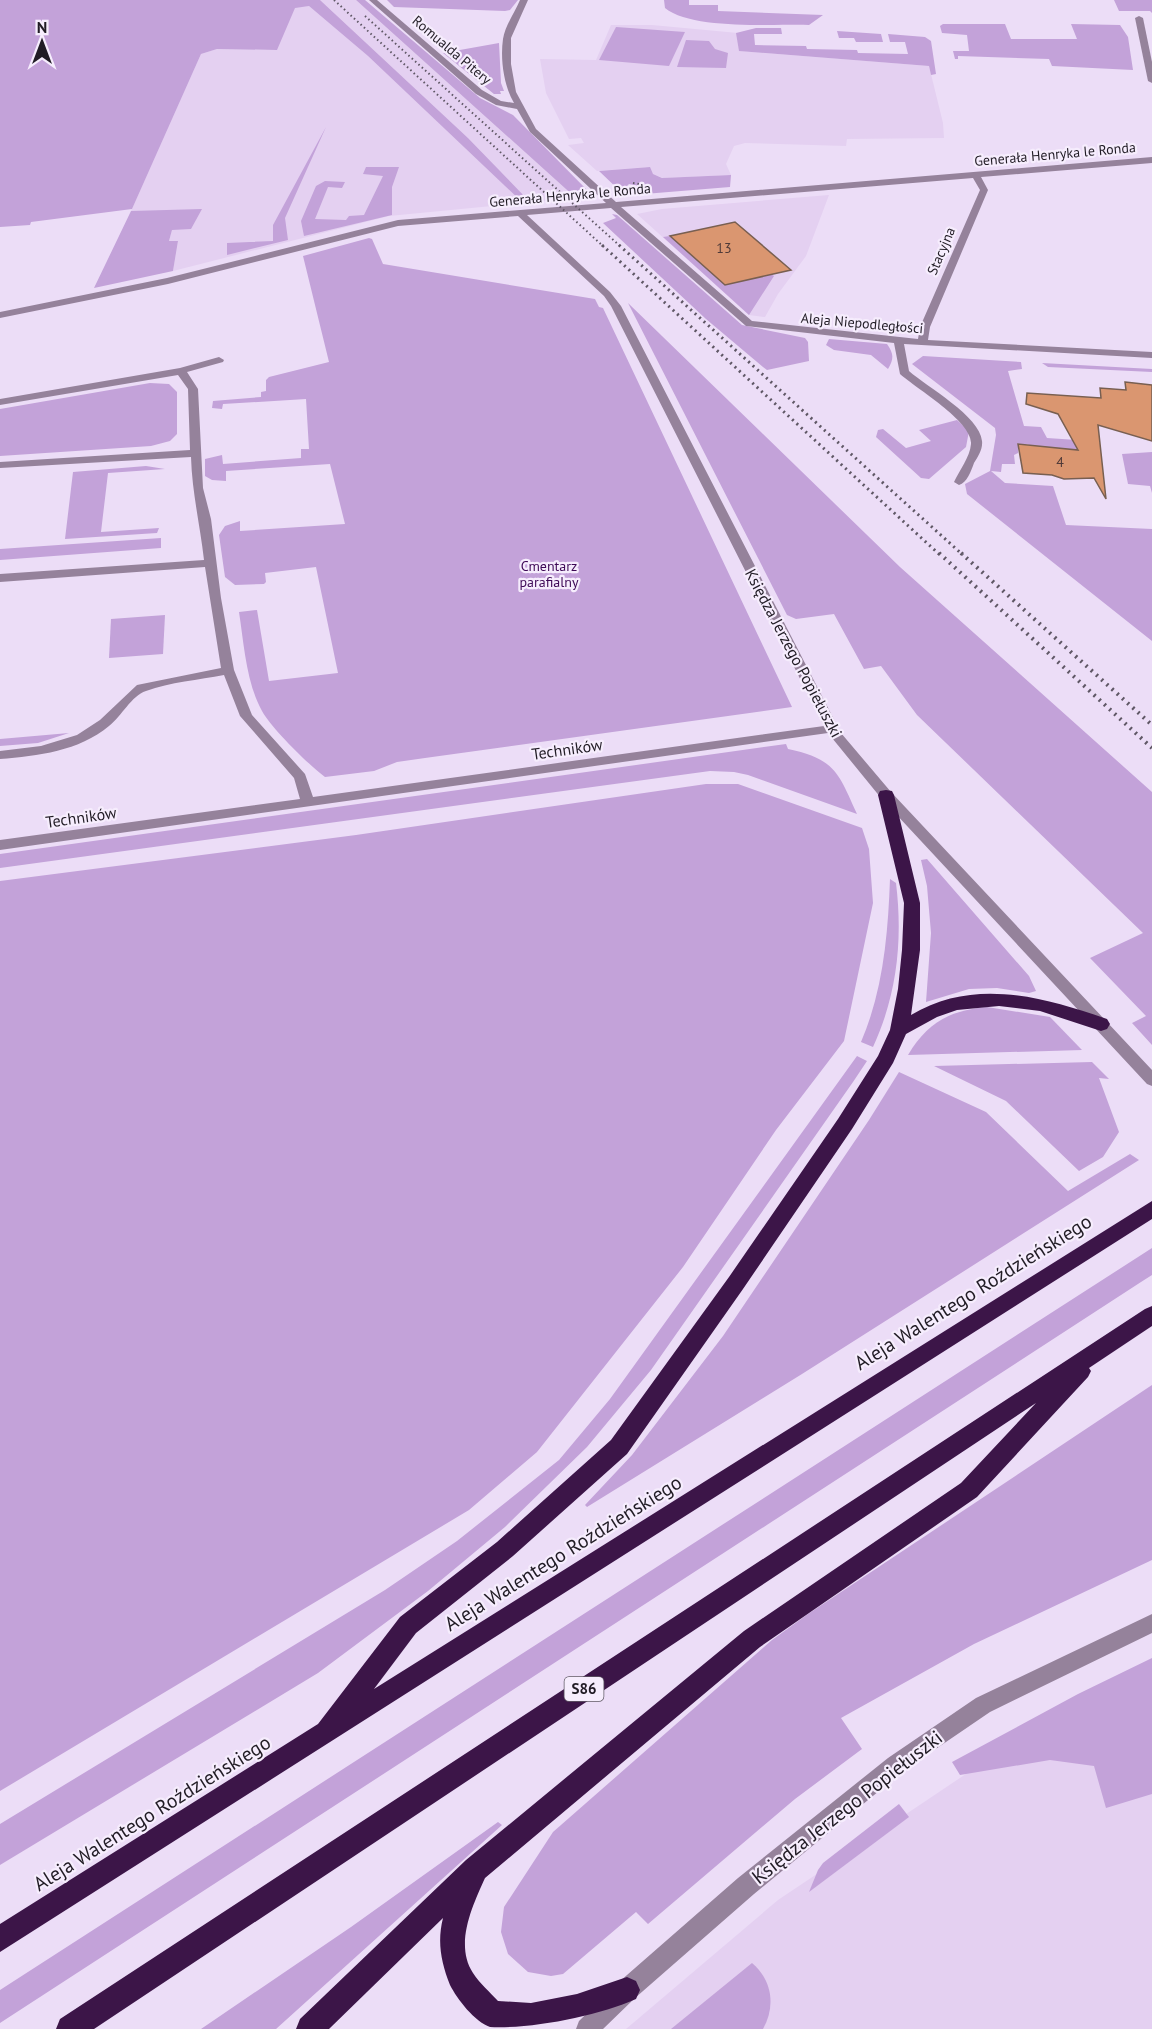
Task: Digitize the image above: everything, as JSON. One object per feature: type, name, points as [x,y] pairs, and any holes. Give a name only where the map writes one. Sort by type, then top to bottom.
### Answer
[{"type":"highway","points":[[322,1737],[408,1625],[505,1550],[619,1447],[736,1283],[845,1124],[886,1058],[899,1030],[911,950],[912,903],[886,795]]},
{"type":"highway","points":[[899,1030],[935,1011],[972,999],[1014,1000],[1052,1006],[1101,1024]]},
{"type":"highway","name":"Aleja Walentego Roździeńskiego","points":[[0,1939],[1152,1209]]},
{"type":"highway","name":"S86","points":[[70,2029],[1152,1315]]},
{"type":"highway","points":[[310,2029],[476,1869],[752,1639],[969,1490],[1100,1350]]},
{"type":"highway","points":[[476,1869],[455,1915],[452,1947],[461,1978],[492,2014],[531,2017],[577,2008],[627,1990]]},
{"type":"street","name":"Romualda Pitery","points":[[373,0],[479,92],[499,103],[520,107]]},
{"type":"street","name":"Aleja Niepodległości","points":[[524,0],[507,38],[509,80],[533,130],[551,149],[749,324],[922,343],[1152,356]]},
{"type":"street","points":[[1139,18],[1152,81]]},
{"type":"street","name":"Generała Henryka le Ronda","points":[[0,315],[168,281],[374,228],[411,222],[1152,160]]},
{"type":"street","name":"Stacyjna","points":[[922,343],[925,327],[984,190],[975,174]]},
{"type":"street","name":"Księdza Jerzego Popiełuszki","points":[[520,213],[607,294],[616,306],[831,729],[886,795],[1152,1080]]},
{"type":"street","points":[[899,341],[904,372],[963,420],[976,435],[977,445],[959,482]]},
{"type":"street","points":[[0,402],[181,370],[219,360]]},
{"type":"street","points":[[181,370],[194,389],[197,488],[205,519],[228,670],[246,716],[300,777],[308,802]]},
{"type":"street","points":[[0,465],[196,453]]},
{"type":"street","points":[[0,578],[210,563]]},
{"type":"street","points":[[0,755],[52,748],[74,741],[105,723],[130,695],[141,688],[228,670]]},
{"type":"street","name":"Techników","points":[[0,845],[831,729]]},
{"type":"street","name":"Księdza Jerzego Popiełuszki","points":[[627,1990],[746,1886],[895,1765],[983,1705],[1152,1623]]},
{"type":"street","points":[[587,2029],[627,1990]]},
{"type":"shaded area","points":[[320,0],[356,0],[577,199],[530,202],[468,138]]},
{"type":"shaded area","points":[[309,6],[368,56],[523,203],[389,216],[173,271],[178,242],[169,241],[172,230],[131,211],[201,54],[217,49],[276,50],[295,7]]},
{"type":"shaded area","points":[[611,25],[652,25],[738,33],[740,51],[929,66],[943,123],[944,138],[847,139],[846,146],[745,143],[734,146],[726,164],[731,175],[663,178],[653,174],[649,167],[597,171],[568,145],[584,143],[581,138],[569,139],[546,93],[540,59],[596,60]]},
{"type":"shaded area","points":[[829,195],[806,256],[778,294],[765,317],[749,315],[637,214],[662,209]]},
{"type":"shaded area","points":[[1152,1698],[1152,2029],[626,2029],[778,1900],[1030,1731]]},
{"type":"green space","points":[[0,0],[320,0],[468,138],[530,202],[523,203],[368,56],[309,6],[295,8],[277,50],[217,49],[201,54],[132,209],[31,222],[30,225],[0,227]]},
{"type":"green space","points":[[356,0],[365,0],[480,98],[513,115],[589,194],[577,199]]},
{"type":"green space","points":[[387,0],[518,0],[510,10],[505,11],[394,7]]},
{"type":"green space","points":[[664,0],[689,0],[689,5],[718,5],[718,11],[823,15],[809,25],[713,23],[677,15],[665,8]]},
{"type":"green space","points":[[1114,0],[1152,0],[1152,13],[1150,11],[1119,11]]},
{"type":"green space","points":[[943,24],[1005,24],[1011,39],[1077,39],[1071,24],[1120,25],[1128,37],[1133,70],[1052,66],[1049,59],[958,56],[958,59],[955,59],[953,51],[969,51],[967,35],[942,33],[940,26]]},
{"type":"green space","points":[[616,27],[685,32],[669,66],[599,60]]},
{"type":"green space","points":[[756,28],[781,28],[782,34],[754,34],[755,45],[806,46],[807,49],[857,50],[858,53],[908,54],[905,42],[890,42],[888,34],[925,37],[931,41],[936,74],[931,75],[929,66],[739,51],[736,33]]},
{"type":"green space","points":[[837,31],[881,34],[883,42],[856,42],[854,38],[839,38]]},
{"type":"green space","points":[[686,40],[709,41],[715,49],[728,53],[726,68],[677,67]]},
{"type":"green space","points":[[499,43],[501,83],[504,91],[500,91],[501,94],[494,94],[443,53]]},
{"type":"green space","points":[[326,127],[285,218],[288,240],[227,255],[227,243],[273,241],[273,225]]},
{"type":"green space","points":[[366,167],[399,167],[392,187],[392,215],[304,236],[301,221],[316,186],[325,181],[345,182],[342,188],[328,187],[315,219],[346,220],[349,216],[364,215],[383,176],[363,174]]},
{"type":"green space","points":[[650,167],[653,174],[662,178],[731,175],[730,187],[632,195],[640,186],[629,184],[621,192],[599,171]]},
{"type":"green space","points":[[202,209],[191,229],[172,230],[169,241],[178,241],[173,271],[94,288],[131,211]]},
{"type":"green space","points":[[612,214],[617,215],[742,325],[805,338],[808,342],[809,361],[767,370],[706,319],[603,223],[616,218]]},
{"type":"green space","points":[[670,236],[725,285],[771,274],[774,276],[749,315],[663,237]]},
{"type":"green space","name":"Cmentarz parafialny","points":[[372,239],[383,264],[595,299],[599,307],[603,308],[792,707],[397,762],[374,771],[325,777],[282,736],[262,711],[252,688],[239,612],[257,610],[269,681],[338,673],[316,567],[265,573],[266,582],[264,584],[235,585],[225,577],[219,535],[225,526],[240,521],[240,531],[345,524],[330,464],[226,471],[226,481],[212,480],[205,476],[205,459],[222,455],[223,464],[301,458],[301,449],[309,449],[306,399],[223,404],[222,409],[212,408],[213,401],[261,397],[261,392],[266,391],[266,380],[269,377],[329,362],[303,256]]},
{"type":"green space","points":[[628,303],[900,567],[1152,792],[1152,1045],[1132,1023],[1146,1016],[1090,958],[1143,933],[917,715],[881,666],[864,669],[834,614],[796,619],[787,615]]},
{"type":"green space","points":[[829,339],[887,344],[892,354],[888,369],[871,355],[834,350],[826,345]]},
{"type":"green space","points":[[923,356],[1021,362],[1022,369],[1008,371],[1024,426],[1041,427],[1047,438],[1077,440],[1079,450],[1043,448],[1025,444],[1018,446],[1018,453],[1014,455],[1015,464],[1002,464],[1001,472],[991,471],[1005,483],[1053,486],[1066,525],[1152,529],[1152,641],[967,494],[965,484],[990,471],[996,435],[995,428],[912,364]]},
{"type":"green space","points":[[1042,363],[1152,369],[1152,372],[1048,367]]},
{"type":"green space","points":[[150,383],[169,384],[177,392],[177,434],[170,441],[151,446],[0,456],[0,409]]},
{"type":"green space","points":[[957,420],[969,431],[966,447],[929,479],[921,478],[876,437],[878,430],[883,429],[906,448],[931,441],[919,430]]},
{"type":"green space","points":[[1152,452],[1152,493],[1150,486],[1128,484],[1122,454]]},
{"type":"green space","points":[[146,466],[165,469],[108,473],[101,532],[159,528],[157,533],[65,539],[73,472]]},
{"type":"green space","points":[[161,538],[161,548],[0,560],[0,549]]},
{"type":"green space","points":[[165,615],[163,654],[109,658],[111,619]]},
{"type":"green space","points":[[69,733],[38,743],[0,746],[0,739]]},
{"type":"green space","points":[[786,744],[788,749],[816,757],[833,770],[845,788],[857,814],[748,775],[710,771],[0,868],[0,854]]},
{"type":"green space","points":[[706,784],[738,784],[862,828],[869,849],[873,903],[844,1041],[776,1130],[683,1267],[537,1452],[469,1510],[0,1791],[0,881],[356,835]]},
{"type":"green space","points":[[927,859],[1029,976],[1036,991],[1029,993],[997,988],[969,989],[926,1002],[931,933],[927,886],[921,860]]},
{"type":"green space","points":[[890,879],[896,883],[898,904],[896,967],[888,1007],[873,1047],[861,1042],[875,1003],[883,962]]},
{"type":"green space","points":[[987,1007],[1050,1017],[1082,1050],[908,1055],[923,1034],[941,1020],[962,1011]]},
{"type":"green space","points":[[857,1056],[867,1061],[651,1370],[587,1447],[505,1527],[428,1591],[318,1673],[0,1865],[0,1824],[385,1590],[457,1541],[559,1460],[610,1399]]},
{"type":"green space","points":[[1092,1062],[1109,1079],[1099,1078],[1119,1132],[1103,1157],[1079,1171],[1006,1101],[934,1066]]},
{"type":"green space","points":[[899,1072],[986,1112],[1068,1191],[1130,1154],[1139,1160],[802,1374],[587,1507],[585,1505],[632,1455],[723,1336]]},
{"type":"green space","points":[[1152,1248],[1152,1275],[0,2023],[0,1990]]},
{"type":"green space","points":[[1152,1385],[1152,1560],[974,1644],[841,1718],[862,1749],[795,1799],[648,1924],[636,1912],[563,1974],[551,1976],[528,1972],[508,1954],[501,1932],[504,1907],[553,1832],[772,1640]]},
{"type":"green space","points":[[1152,1658],[1152,1794],[1106,1808],[1094,1766],[1050,1760],[960,1775],[952,1762],[1078,1694]]},
{"type":"green space","points":[[899,1804],[909,1817],[809,1892],[823,1863]]},
{"type":"green space","points":[[498,1822],[502,1825],[276,2029],[201,2029],[351,1927]]},
{"type":"green space","points":[[752,1963],[764,1977],[770,1994],[770,2011],[763,2029],[671,2029]]},
{"type":"building","points":[[735,222],[791,270],[725,285],[670,236]]},
{"type":"building","points":[[1125,382],[1152,385],[1152,441],[1098,425],[1106,499],[1094,478],[1064,479],[1052,475],[1023,473],[1018,444],[1078,450],[1058,414],[1026,404],[1027,393],[1101,398],[1100,388],[1126,390]]},
{"type":"railway","points":[[334,0],[604,247]]},
{"type":"railway","points":[[365,16],[621,247]]},
{"type":"railway","points":[[633,183],[639,184]]},
{"type":"railway","points":[[602,245],[940,555]]},
{"type":"railway","points":[[619,245],[963,555]]},
{"type":"railway","points":[[939,553],[1152,748]]},
{"type":"railway","points":[[961,553],[1152,725]]}]
